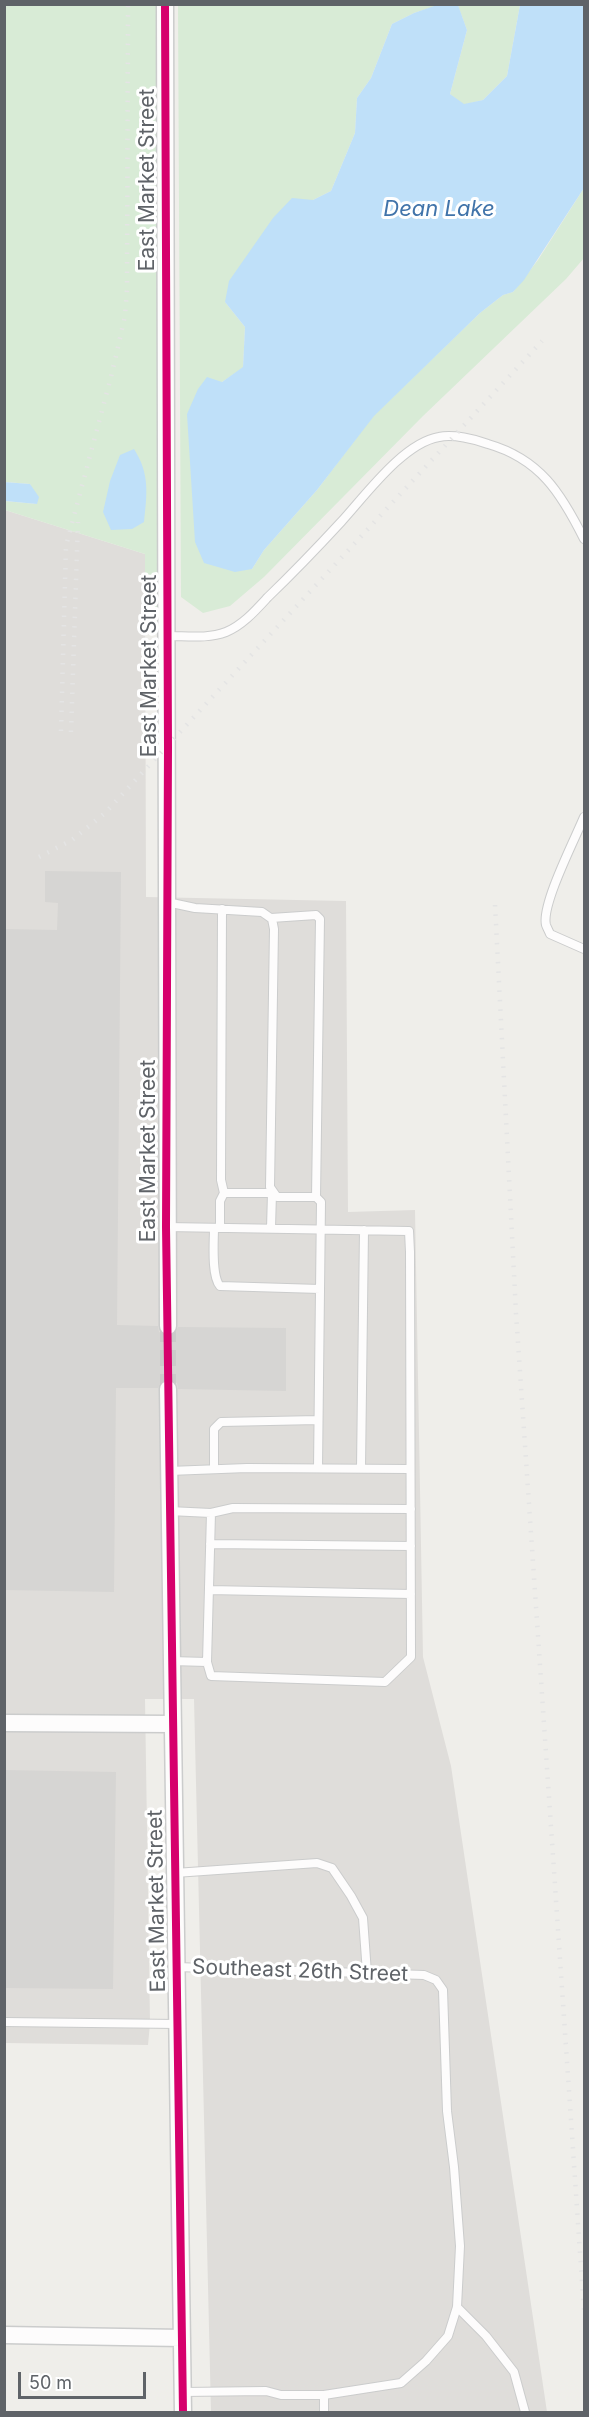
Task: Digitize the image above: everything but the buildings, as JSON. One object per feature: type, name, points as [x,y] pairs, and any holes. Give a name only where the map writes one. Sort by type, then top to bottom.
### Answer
[{"type":"street","name":"East Market Street","points":[[165,4],[168,1326]]},
{"type":"street","name":"East Market Street","points":[[168,1389],[183,2412]]},
{"type":"street","points":[[4,1723],[172,1724]]},
{"type":"street","points":[[4,2335],[182,2338]]},
{"type":"lane","points":[[168,636],[209,636],[227,632],[243,622],[291,576],[400,458],[423,442],[440,436],[477,440],[506,449],[528,461],[551,483],[569,508],[585,539]]},
{"type":"lane","points":[[585,818],[550,897],[546,913],[546,925],[550,934],[585,950]]},
{"type":"lane","points":[[167,902],[195,908],[262,912],[271,918],[316,915],[320,919],[316,1197],[321,1202],[318,1468]]},
{"type":"lane","points":[[222,909],[221,1180],[224,1193]]},
{"type":"lane","points":[[271,918],[274,929],[269,1097],[271,1228]]},
{"type":"lane","points":[[224,1193],[272,1193],[283,1198],[316,1197]]},
{"type":"lane","points":[[224,1193],[220,1198],[217,1228],[214,1270],[216,1282],[220,1286],[320,1289]]},
{"type":"lane","points":[[166,1227],[409,1231],[411,1657],[385,1682],[211,1676],[207,1662],[211,1513]]},
{"type":"lane","points":[[361,1468],[364,1230]]},
{"type":"lane","points":[[214,1468],[214,1429],[221,1422],[318,1420]]},
{"type":"lane","points":[[169,1471],[214,1468],[410,1469]]},
{"type":"lane","points":[[169,1512],[211,1513],[233,1508],[411,1509]]},
{"type":"lane","points":[[210,1545],[411,1546]]},
{"type":"lane","points":[[209,1590],[411,1594]]},
{"type":"lane","points":[[171,1661],[207,1662]]},
{"type":"lane","points":[[175,1873],[317,1863],[332,1868],[363,1918],[367,1973]]},
{"type":"lane","name":"Southeast 26th Street","points":[[176,1967],[424,1975],[435,1980],[442,1990],[447,2110],[460,2246],[457,2307]]},
{"type":"lane","points":[[4,2022],[178,2024]]},
{"type":"lane","points":[[183,2392],[266,2391],[281,2395],[324,2395],[400,2383],[426,2361],[448,2336],[457,2307],[486,2336],[514,2372],[525,2412]]},
{"type":"lane","points":[[324,2395],[324,2412]]},
{"type":"shaded area","points":[[5,510],[145,554],[146,897],[346,901],[348,1212],[415,1210],[423,1657],[451,1766],[547,2412],[211,2412],[194,1699],[145,1699],[150,2023],[148,2045],[5,2043]]},
{"type":"green space","points":[[5,5],[156,5],[160,305],[159,624],[145,627],[145,554],[5,510],[4,501],[37,504],[30,484],[5,482]]},
{"type":"green space","points":[[178,5],[440,5],[414,13],[392,24],[371,78],[357,98],[355,133],[331,191],[313,200],[225,302],[245,327],[243,368],[222,382],[252,569],[264,550],[317,490],[373,416],[480,313],[503,295],[513,292],[538,260],[584,188],[584,258],[566,279],[423,416],[264,577],[230,606],[203,613],[181,597]]},
{"type":"green space","points":[[454,5],[520,5],[507,76],[483,100],[463,105],[450,94],[467,30],[458,6]]},
{"type":"water","name":"Dean Lake","points":[[440,4],[458,5],[467,30],[450,94],[464,104],[483,100],[507,76],[520,5],[584,5],[584,188],[524,280],[513,292],[503,295],[480,313],[374,416],[317,490],[264,550],[252,569],[235,572],[204,563],[195,542],[187,414],[198,389],[207,377],[222,382],[243,367],[245,327],[225,302],[229,281],[273,218],[292,198],[313,200],[331,191],[355,133],[357,98],[371,78],[392,24]]},
{"type":"water","points":[[134,449],[145,476],[144,522],[132,529],[111,530],[103,512],[110,481],[120,455]]},
{"type":"water","points":[[4,482],[30,484],[39,497],[37,504],[5,501]]},
{"type":"tunnel","points":[[168,1326],[168,1389]]},
{"type":"railway","points":[[61,731],[66,546],[125,316],[128,4]]},
{"type":"railway","points":[[39,857],[72,840],[105,813],[542,341]]},
{"type":"railway","points":[[71,732],[78,522]]},
{"type":"railway","points":[[495,905],[516,1313],[584,2311]]},
{"type":"cycle path","points":[[165,4],[168,747],[166,1227],[183,2412]]}]
